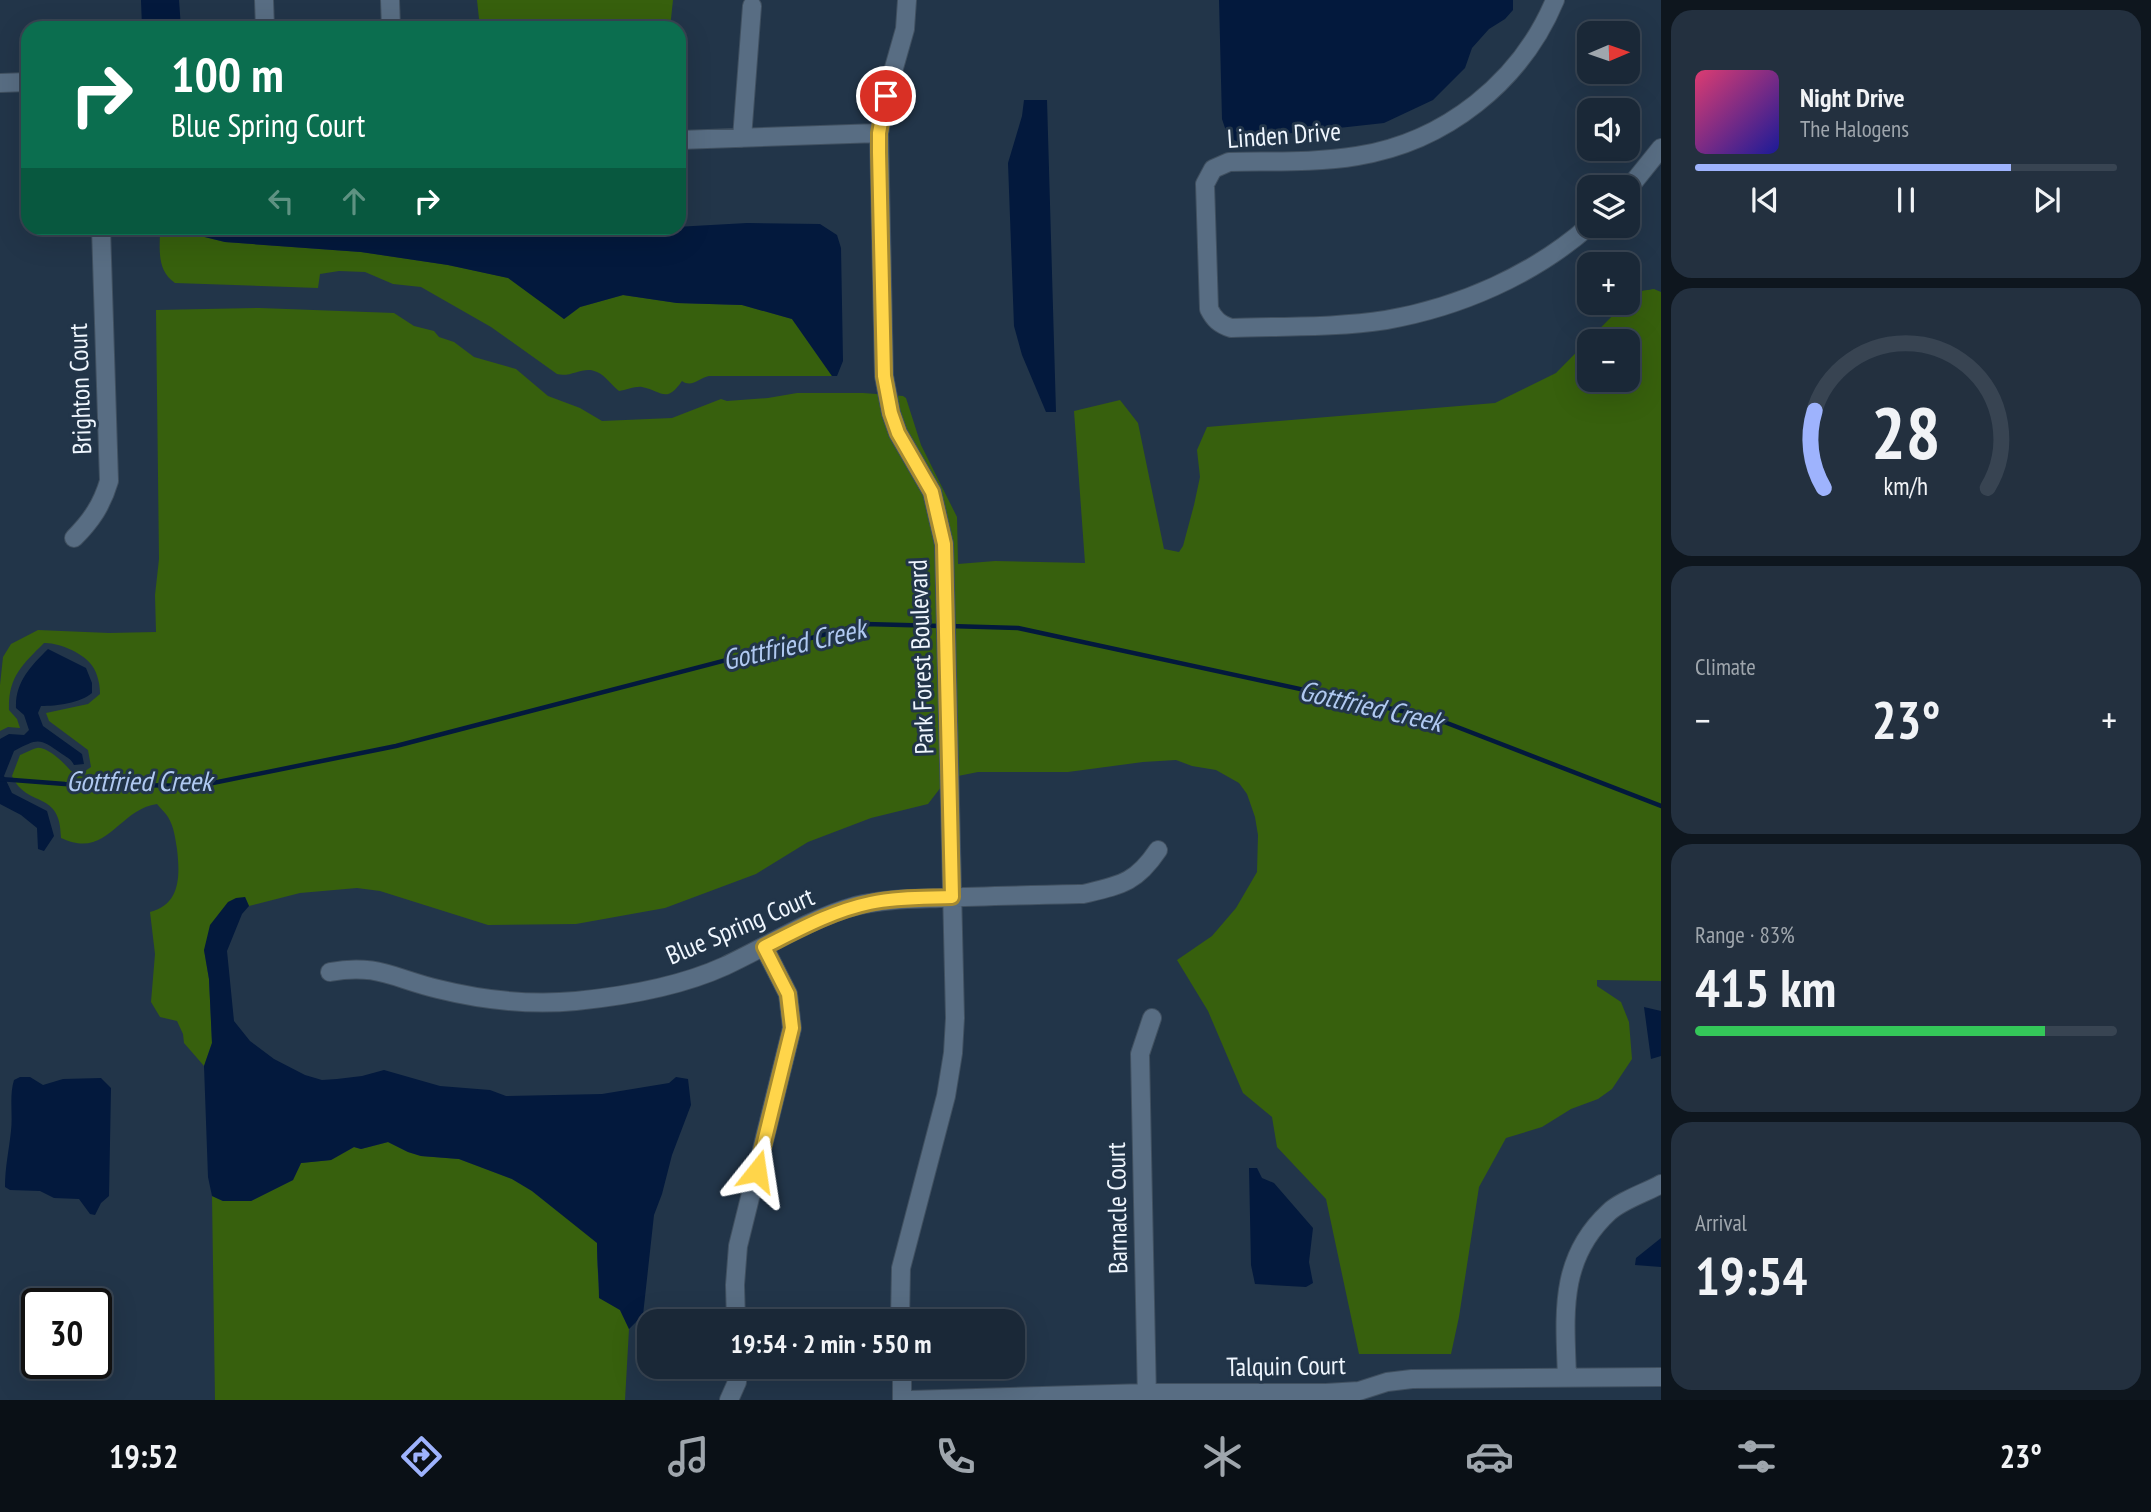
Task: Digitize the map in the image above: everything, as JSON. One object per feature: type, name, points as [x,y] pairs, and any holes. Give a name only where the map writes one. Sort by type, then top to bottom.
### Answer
[{"type":"street","points":[[264,0],[265,21]]},
{"type":"street","points":[[390,0],[391,21]]},
{"type":"street","name":"Park Forest Boulevard","points":[[900,1309],[901,1268],[946,1096],[955,1018],[944,544],[932,492],[898,433],[886,392],[879,133],[886,96],[905,29],[907,0]]},
{"type":"street","name":"Linden Drive","points":[[1555,0],[1534,42],[1493,90],[1470,109],[1428,134],[1403,145],[1355,157],[1228,162],[1213,169],[1205,184],[1209,309],[1213,318],[1231,328],[1345,324],[1413,314],[1468,298],[1511,279],[1577,235]]},
{"type":"street","points":[[742,138],[752,6]]},
{"type":"street","points":[[0,83],[21,82]]},
{"type":"street","points":[[686,140],[879,133]]},
{"type":"street","points":[[1639,175],[1661,148]]},
{"type":"street","name":"Brighton Court","points":[[74,538],[100,507],[109,481],[102,235]]},
{"type":"street","name":"Blue Spring Court","points":[[330,972],[371,969],[437,989],[520,1001],[572,1001],[621,996],[670,985],[722,967],[821,918],[854,907],[891,900],[1083,894],[1112,887],[1137,876],[1146,868],[1158,849]]},
{"type":"street","points":[[736,1309],[738,1247],[792,1028],[788,994],[764,947]]},
{"type":"street","name":"Barnacle Court","points":[[1147,1396],[1140,1054],[1152,1018]]},
{"type":"street","points":[[1567,1377],[1565,1322],[1570,1269],[1586,1238],[1611,1210],[1661,1184]]},
{"type":"street","name":"Talquin Court","points":[[909,1400],[1326,1393],[1359,1391],[1387,1382],[1412,1379],[1661,1377]]},
{"type":"street","points":[[729,1400],[737,1379]]},
{"type":"street","points":[[902,1379],[902,1400]]},
{"type":"green space","points":[[477,0],[673,0],[671,21],[479,21]]},
{"type":"green space","points":[[160,235],[196,235],[225,242],[361,252],[448,265],[509,278],[564,319],[580,307],[623,295],[677,303],[742,305],[792,319],[832,376],[709,376],[692,383],[682,381],[668,394],[640,387],[619,391],[592,370],[557,374],[491,327],[421,287],[393,284],[365,272],[339,271],[320,274],[318,288],[175,283],[165,272],[160,251]]},
{"type":"green space","points":[[1654,289],[1661,292],[1661,981],[1597,980],[1597,986],[1621,1002],[1629,1022],[1632,1059],[1612,1089],[1598,1099],[1571,1109],[1542,1127],[1506,1138],[1479,1187],[1451,1354],[1359,1354],[1326,1199],[1277,1147],[1272,1117],[1243,1093],[1208,1011],[1177,960],[1212,936],[1236,908],[1257,872],[1258,835],[1247,794],[1239,783],[1216,770],[1176,760],[1068,772],[978,772],[948,778],[928,804],[871,818],[808,842],[756,874],[665,908],[576,924],[488,925],[380,891],[357,888],[300,893],[249,906],[245,897],[204,950],[209,979],[212,1043],[204,1066],[184,1043],[177,1021],[160,1017],[151,1002],[155,954],[150,912],[168,902],[178,878],[176,840],[167,815],[157,804],[143,808],[101,838],[90,843],[77,843],[61,838],[60,823],[55,812],[26,793],[12,776],[20,755],[37,748],[51,753],[71,771],[85,771],[91,767],[88,750],[49,721],[46,713],[88,704],[100,694],[95,670],[89,662],[71,650],[44,643],[23,665],[11,689],[9,710],[17,719],[20,728],[8,727],[0,731],[3,657],[11,644],[38,630],[156,632],[155,595],[159,559],[156,310],[260,308],[394,313],[414,326],[434,331],[439,337],[454,342],[474,357],[516,369],[548,396],[580,408],[602,421],[672,418],[721,399],[727,401],[768,398],[797,393],[903,396],[906,398],[921,445],[957,517],[958,564],[995,561],[1085,563],[1074,411],[1120,400],[1138,423],[1164,549],[1179,552],[1183,546],[1200,477],[1197,450],[1207,427],[1495,403],[1556,373],[1577,352],[1577,392],[1640,392],[1640,329],[1599,329],[1613,315],[1640,315],[1640,292]]},
{"type":"green space","points":[[388,1142],[421,1156],[459,1159],[512,1179],[532,1191],[598,1243],[599,1297],[620,1310],[629,1329],[625,1400],[215,1400],[212,1196],[223,1201],[251,1201],[293,1180],[301,1163],[331,1160],[354,1147],[361,1149]]},
{"type":"water","points":[[141,0],[179,0],[180,21],[142,21]]},
{"type":"water","points":[[1219,0],[1513,0],[1513,10],[1489,29],[1472,48],[1465,68],[1433,100],[1384,123],[1242,136],[1238,142],[1228,137],[1222,119]]},
{"type":"water","points":[[1024,100],[1047,100],[1056,412],[1046,412],[1022,355],[1014,326],[1008,163]]},
{"type":"water","points":[[747,223],[820,224],[837,235],[841,248],[843,361],[837,376],[832,376],[792,319],[742,305],[677,303],[623,295],[580,307],[564,319],[508,278],[448,265],[361,252],[225,242],[196,235],[686,235],[686,226]]},
{"type":"water","points":[[48,649],[86,668],[92,683],[92,693],[68,703],[41,706],[38,713],[43,726],[82,754],[84,764],[74,765],[48,745],[34,742],[14,751],[4,776],[12,793],[47,811],[54,836],[44,851],[38,849],[37,828],[21,815],[0,804],[0,739],[9,734],[24,735],[29,730],[24,715],[16,708],[18,690],[30,668]]},
{"type":"water","points":[[245,897],[249,906],[242,914],[227,951],[234,1021],[250,1041],[274,1059],[305,1075],[322,1080],[362,1076],[384,1070],[440,1086],[490,1090],[506,1096],[602,1094],[669,1083],[676,1077],[688,1079],[691,1105],[654,1215],[644,1309],[637,1309],[637,1321],[629,1329],[620,1310],[599,1298],[597,1243],[532,1191],[512,1179],[459,1159],[421,1156],[388,1142],[361,1149],[354,1147],[331,1160],[301,1163],[293,1180],[251,1201],[223,1201],[212,1196],[208,1177],[204,1066],[212,1043],[209,979],[204,950],[210,925],[228,902]]},
{"type":"water","points":[[1644,1007],[1661,1011],[1661,1056],[1651,1059]]},
{"type":"water","points":[[30,1077],[43,1085],[63,1079],[101,1078],[111,1088],[109,1196],[101,1203],[95,1215],[90,1214],[79,1199],[54,1198],[40,1191],[10,1190],[5,1187],[11,1099],[14,1080]]},
{"type":"water","points":[[1249,1168],[1257,1168],[1262,1178],[1274,1183],[1313,1228],[1309,1262],[1313,1283],[1306,1287],[1255,1284],[1251,1265]]},
{"type":"water","points":[[1661,1238],[1661,1267],[1635,1265],[1636,1258]]},
{"type":"waterway","name":"Gottfried Creek","points":[[0,779],[65,784],[198,786],[396,746],[865,624],[941,626]]},
{"type":"waterway","name":"Gottfried Creek","points":[[949,626],[1018,628],[1434,718],[1661,806]]},
{"type":"route","points":[[757,1171],[792,1028],[788,994],[764,947],[821,918],[872,902],[952,897],[944,544],[932,492],[898,433],[884,376],[879,133],[886,96]]}]
